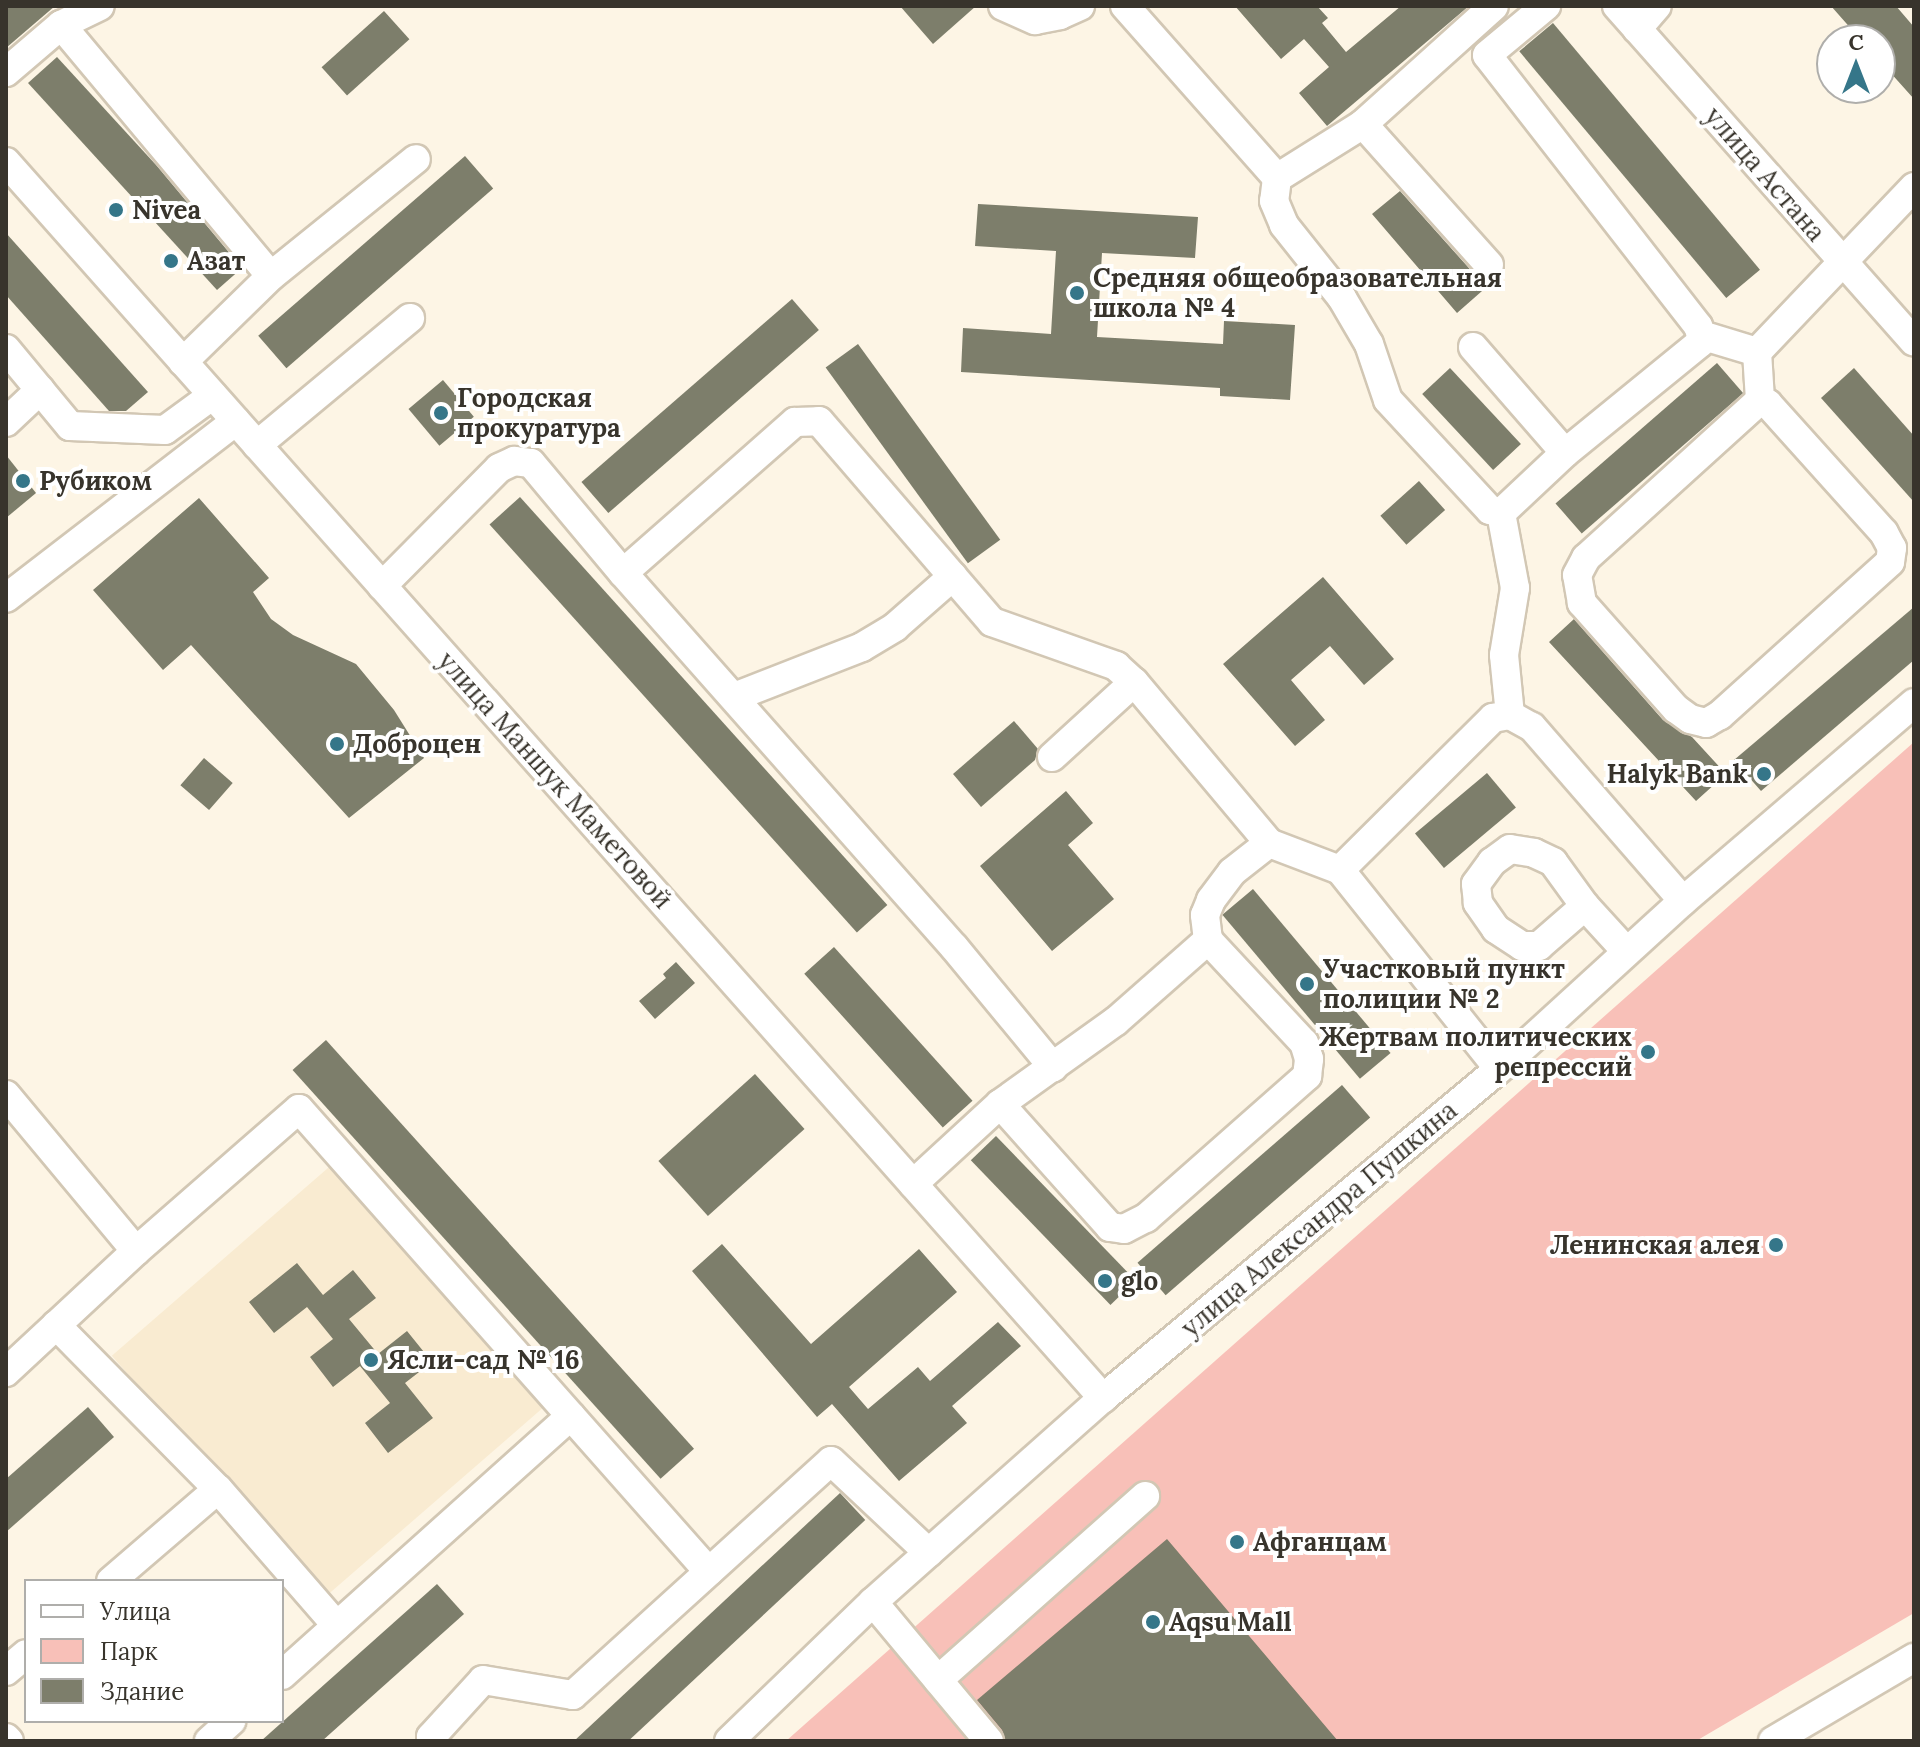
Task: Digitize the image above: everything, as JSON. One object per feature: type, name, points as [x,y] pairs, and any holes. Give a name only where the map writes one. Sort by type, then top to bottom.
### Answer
[{"type":"street","points":[[6,72],[61,25],[100,6]]},
{"type":"street","points":[[1003,6],[1035,20],[1060,15],[1080,6]]},
{"type":"street","points":[[1125,6],[1277,178],[1274,201],[1284,225],[1342,298],[1369,344],[1388,400],[1490,510],[1501,513]]},
{"type":"street","points":[[1277,178],[1363,124],[1494,6]]},
{"type":"street","points":[[1501,513],[1565,453],[1700,343],[1701,335],[1698,326],[1487,55],[1546,6]]},
{"type":"street","name":"улица Астана","points":[[1617,6],[1914,342]]},
{"type":"street","points":[[1637,29],[1657,6]]},
{"type":"street","points":[[61,25],[271,276]]},
{"type":"street","points":[[1363,124],[1489,265]]},
{"type":"street","points":[[183,362],[271,276],[416,159]]},
{"type":"street","name":"улица Маншук Маметовой","points":[[6,162],[1103,1398]]},
{"type":"street","points":[[1760,400],[1757,352],[1841,260],[1914,187]]},
{"type":"street","points":[[257,445],[410,318]]},
{"type":"street","points":[[1701,335],[1757,352]]},
{"type":"street","points":[[1473,347],[1565,453]]},
{"type":"street","points":[[6,349],[70,426],[165,430],[213,395]]},
{"type":"street","points":[[6,422],[40,390]]},
{"type":"street","points":[[1760,400],[1768,404],[1884,533],[1892,548],[1890,562],[1720,715],[1706,723],[1690,719],[1676,709],[1582,603],[1577,575],[1586,558],[1760,400]]},
{"type":"street","points":[[623,573],[795,422],[808,419],[819,421],[992,622],[1116,666],[1134,682],[1269,843],[1340,870],[1499,1069]]},
{"type":"street","points":[[6,598],[236,421]]},
{"type":"street","points":[[382,586],[499,468],[514,461],[531,463],[623,573],[954,947],[1053,1067]]},
{"type":"street","points":[[1501,513],[1515,588],[1504,655],[1510,715]]},
{"type":"street","points":[[734,697],[862,647],[895,627],[953,576]]},
{"type":"street","points":[[1052,757],[1134,682]]},
{"type":"street","name":"улица Александра Пушкина","points":[[729,1741],[873,1602],[1103,1398],[1499,1069],[1683,901],[1914,703]]},
{"type":"street","points":[[1340,870],[1493,718],[1510,715],[1532,727],[1683,901]]},
{"type":"street","points":[[1000,1104],[1110,1227],[1124,1229],[1146,1218],[1307,1076],[1309,1059],[1304,1043],[1208,940],[1205,915],[1211,900],[1232,872],[1269,843]]},
{"type":"street","points":[[1585,906],[1627,952]]},
{"type":"street","points":[[913,1184],[1000,1104],[1116,1021],[1208,940]]},
{"type":"street","points":[[6,1095],[136,1251]]},
{"type":"street","points":[[6,1372],[136,1251],[299,1109],[709,1572]]},
{"type":"street","points":[[56,1325],[218,1489],[337,1626]]},
{"type":"street","points":[[284,1673],[571,1416]]},
{"type":"street","points":[[434,1741],[431,1737],[483,1680],[573,1695],[831,1461],[929,1553]]},
{"type":"street","points":[[113,1579],[218,1489]]},
{"type":"street","points":[[938,1680],[1145,1496]]},
{"type":"street","points":[[873,1602],[989,1741]]},
{"type":"street","points":[[6,1671],[24,1656]]},
{"type":"street","points":[[1773,1741],[1914,1658]]},
{"type":"street","points":[[209,1741],[229,1723]]},
{"type":"shaded area","points":[[336,1161],[547,1404],[323,1599],[112,1356]]},
{"type":"green space","points":[[1914,742],[1914,1613],[1696,1741],[786,1741]]},
{"type":"building","points":[[6,6],[55,6],[6,48]]},
{"type":"building","points":[[900,6],[976,6],[933,44]]},
{"type":"building","points":[[1235,6],[1317,6],[1328,18],[1322,23],[1346,52],[1401,6],[1469,6],[1327,126],[1299,93],[1329,67],[1304,39],[1281,59]]},
{"type":"building","points":[[1831,6],[1896,6],[1914,27],[1914,99],[1896,79],[1896,24],[1847,24]]},
{"type":"building","points":[[384,11],[409,39],[347,95],[322,67]]},
{"type":"building","points":[[1553,23],[1760,270],[1726,298],[1519,51]]},
{"type":"building","points":[[57,57],[157,166],[242,268],[217,290],[28,83]]},
{"type":"building","points":[[465,156],[493,188],[286,368],[258,336]]},
{"type":"building","points":[[1400,191],[1476,276],[1490,284],[1457,313],[1372,214]]},
{"type":"building","name":"Средняя общеобразовательная школа № 4","points":[[978,204],[1198,217],[1195,258],[1102,253],[1097,337],[1223,344],[1224,321],[1295,325],[1290,400],[1220,396],[1220,388],[961,372],[963,328],[1051,334],[1056,251],[975,246]]},
{"type":"building","points":[[6,233],[148,392],[126,411],[109,411],[6,295]]},
{"type":"building","points":[[792,299],[819,330],[608,513],[581,482]]},
{"type":"building","points":[[858,344],[1000,540],[968,563],[826,368]]},
{"type":"building","points":[[1717,363],[1743,393],[1582,534],[1555,503]]},
{"type":"building","points":[[1450,368],[1521,444],[1493,470],[1422,394]]},
{"type":"building","points":[[1854,368],[1914,436],[1914,502],[1821,398]]},
{"type":"building","name":"Городская прокуратура","points":[[443,380],[474,417],[439,446],[409,409]]},
{"type":"building","points":[[6,455],[36,493],[6,518]]},
{"type":"building","points":[[1419,481],[1445,510],[1406,545],[1380,516]]},
{"type":"building","points":[[520,497],[887,905],[857,932],[490,524]]},
{"type":"building","points":[[199,498],[269,578],[253,592],[271,619],[293,635],[356,664],[394,710],[424,758],[349,818],[191,645],[163,670],[93,590]]},
{"type":"building","points":[[1323,577],[1394,659],[1364,685],[1330,646],[1291,680],[1325,720],[1295,746],[1223,664]]},
{"type":"building","points":[[1914,607],[1914,660],[1761,791],[1734,760]]},
{"type":"building","points":[[1574,619],[1663,720],[1692,737],[1726,774],[1696,801],[1549,642]]},
{"type":"building","points":[[1014,721],[1038,749],[1035,760],[981,807],[953,774]]},
{"type":"building","points":[[204,758],[233,783],[209,810],[180,785]]},
{"type":"building","points":[[1487,773],[1516,807],[1444,868],[1415,833]]},
{"type":"building","points":[[1066,791],[1093,823],[1068,845],[1114,899],[1052,951],[980,866]]},
{"type":"building","name":"Участковый пункт полиции № 2","points":[[1253,889],[1391,1053],[1360,1079],[1222,915]]},
{"type":"building","points":[[834,947],[973,1101],[943,1128],[804,974]]},
{"type":"building","points":[[676,962],[695,983],[655,1019],[639,1001],[666,978],[663,974]]},
{"type":"building","points":[[326,1040],[694,1449],[661,1479],[293,1070]]},
{"type":"building","points":[[755,1074],[805,1129],[708,1216],[658,1161]]},
{"type":"building","points":[[1342,1085],[1370,1117],[1166,1295],[1137,1263]]},
{"type":"building","points":[[996,1136],[1136,1281],[1110,1305],[971,1160]]},
{"type":"building","points":[[722,1244],[811,1344],[919,1249],[957,1292],[849,1387],[868,1409],[918,1367],[930,1381],[998,1322],[1021,1346],[952,1406],[967,1423],[899,1481],[832,1404],[817,1417],[692,1271]]},
{"type":"building","name":"Ясли-сад № 16","points":[[297,1263],[323,1295],[353,1270],[376,1298],[349,1319],[378,1354],[407,1331],[432,1362],[405,1383],[433,1418],[388,1453],[365,1423],[390,1403],[360,1366],[333,1387],[310,1357],[333,1339],[307,1307],[274,1333],[249,1302]]},
{"type":"building","points":[[88,1407],[114,1437],[6,1532],[6,1479]]},
{"type":"building","points":[[840,1493],[865,1520],[628,1741],[574,1741]]},
{"type":"building","name":"Аqsu Mall","points":[[1167,1539],[1338,1741],[1006,1741],[1002,1730],[977,1700]]},
{"type":"building","points":[[437,1584],[464,1614],[322,1741],[261,1741]]},
{"type":"place","name":"Nivea","points":[[116,210]]},
{"type":"place","name":"Азат","points":[[171,261]]},
{"type":"place","name":"Средняя общеобразовательная школа № 4","points":[[1077,293]]},
{"type":"place","name":"Городская прокуратура","points":[[441,413]]},
{"type":"place","name":"Рубиком","points":[[23,481]]},
{"type":"place","name":"Доброцен","points":[[337,744]]},
{"type":"place","name":"Halyk Bank","points":[[1764,774]]},
{"type":"place","name":"Участковый пункт полиции № 2","points":[[1307,984]]},
{"type":"place","name":"Жертвам политических репрессий","points":[[1648,1052]]},
{"type":"place","name":"Ленинская алея","points":[[1776,1245]]},
{"type":"place","name":"glo","points":[[1105,1281]]},
{"type":"place","name":"Ясли-сад № 16","points":[[371,1360]]},
{"type":"place","name":"Афганцам","points":[[1237,1542]]},
{"type":"place","name":"Аqsu Mall","points":[[1153,1622]]}]
